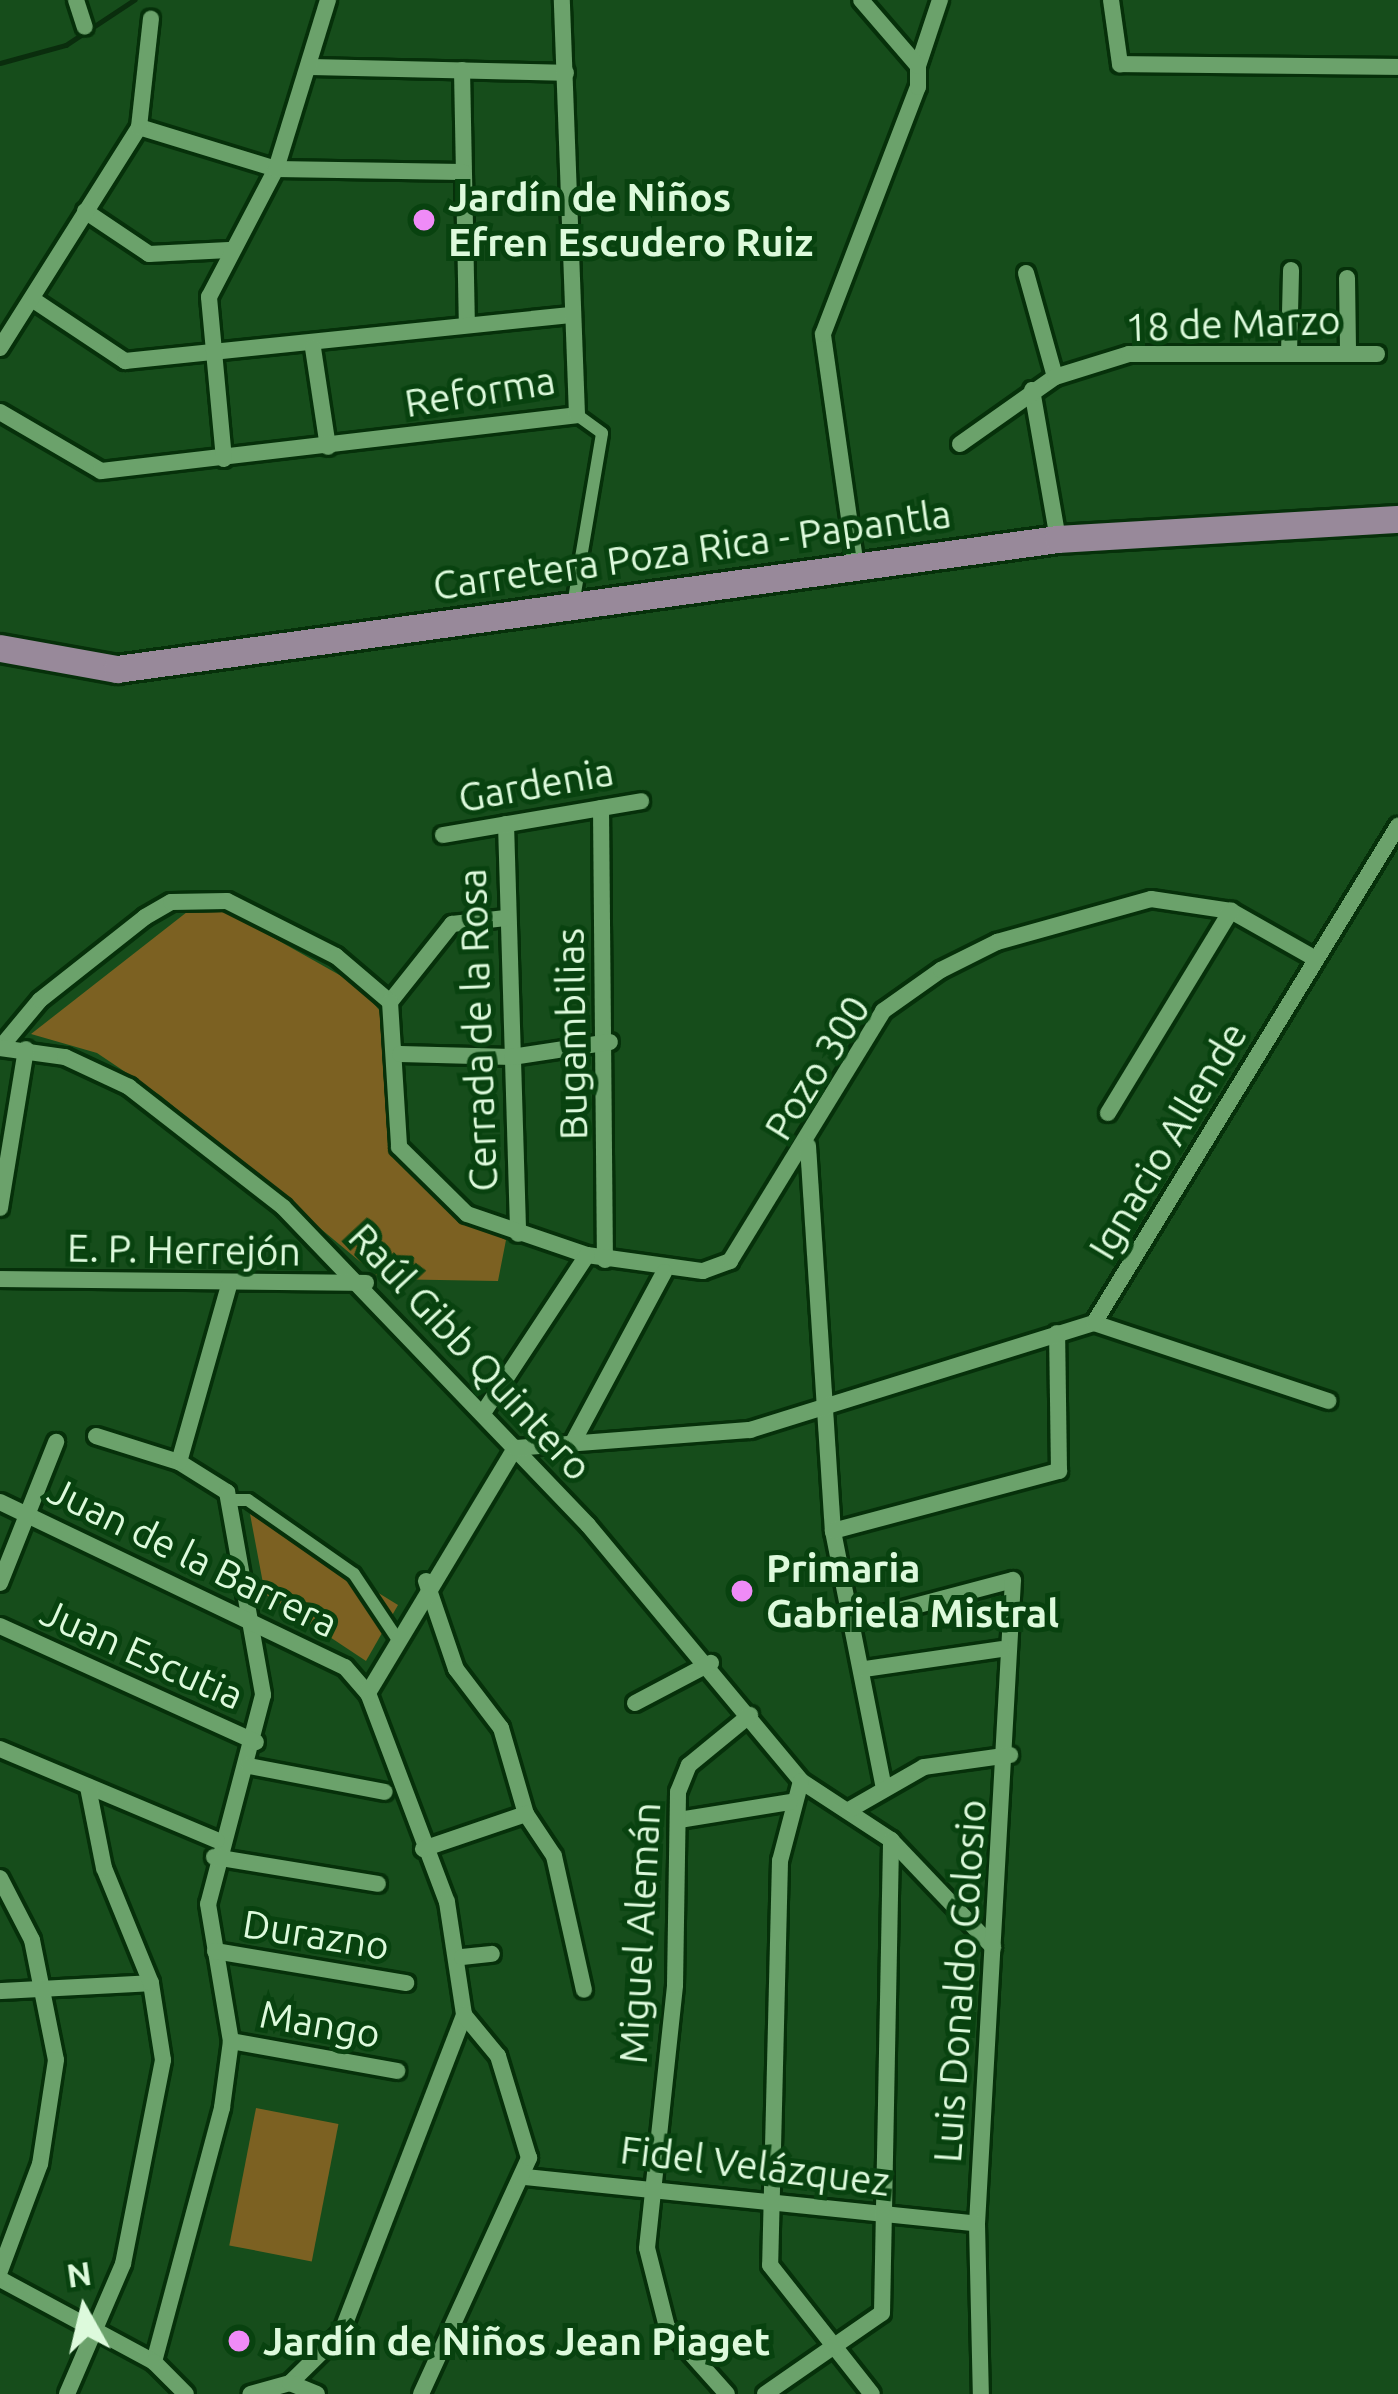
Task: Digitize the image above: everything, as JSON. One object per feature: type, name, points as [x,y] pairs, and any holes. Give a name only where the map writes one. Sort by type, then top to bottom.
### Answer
[{"type":"main road","name":"Carretera Poza Rica - Papantla","points":[[0,648],[118,669],[1058,539],[1397,520]]},
{"type":"street","points":[[76,0],[85,27]]},
{"type":"street","points":[[224,459],[210,356],[209,297],[229,250],[276,170],[328,0]]},
{"type":"street","name":"Reforma","points":[[0,412],[101,471],[577,415],[562,0]]},
{"type":"street","points":[[861,0],[918,66]]},
{"type":"street","points":[[856,567],[823,334],[885,190],[940,0]]},
{"type":"street","points":[[1111,0],[1120,64],[1398,67]]},
{"type":"street","points":[[0,348],[139,128],[151,19]]},
{"type":"street","points":[[308,67],[566,73]]},
{"type":"street","points":[[462,70],[467,325]]},
{"type":"street","points":[[139,128],[276,170],[463,172]]},
{"type":"street","points":[[85,211],[149,254],[229,250]]},
{"type":"street","points":[[1289,354],[1291,270]]},
{"type":"street","points":[[1026,273],[1055,377]]},
{"type":"street","points":[[1347,278],[1348,353]]},
{"type":"street","points":[[32,299],[125,362],[313,348],[571,315]]},
{"type":"street","points":[[313,348],[328,447]]},
{"type":"street","name":"18 de Marzo","points":[[960,444],[1055,377],[1129,354],[1377,354]]},
{"type":"street","points":[[1032,390],[1058,539]]},
{"type":"street","points":[[573,606],[602,433],[577,415]]},
{"type":"street","name":"Gardenia","points":[[443,835],[641,801]]},
{"type":"street","name":"Bugambilias","points":[[596,1258],[610,1042],[601,808]]},
{"type":"street","name":"Cerrada de la Rosa","points":[[506,824],[518,1234]]},
{"type":"street","name":"Ignacio Allende","points":[[1094,1323],[1398,826]]},
{"type":"street","points":[[0,1048],[40,1000],[145,917],[198,897],[336,956],[390,1002],[400,1054],[512,1058],[610,1042]]},
{"type":"street","name":"Pozo 300","points":[[400,1054],[399,1147],[426,1181],[518,1234],[664,1272],[730,1261],[808,1146],[884,1011],[941,970],[997,941],[1150,899],[1231,911],[1316,959]]},
{"type":"street","points":[[1108,1113],[1231,911]]},
{"type":"street","points":[[390,1002],[452,924],[506,918]]},
{"type":"street","name":"Raúl Gibb Quintero","points":[[0,1048],[26,1049],[86,1067],[186,1125],[366,1283],[712,1663],[801,1781]]},
{"type":"street","points":[[0,1208],[26,1049]]},
{"type":"street","points":[[808,1146],[833,1531],[858,1621],[884,1784]]},
{"type":"street","points":[[483,1413],[596,1258]]},
{"type":"street","points":[[573,1442],[664,1272]]},
{"type":"street","name":"E. P. Herrejón","points":[[0,1280],[366,1283]]},
{"type":"street","points":[[179,1462],[229,1285]]},
{"type":"street","points":[[250,2394],[290,2383],[341,2333],[464,2015],[462,1957],[368,1693],[426,1581],[514,1448],[749,1430],[1094,1323],[1328,1401]]},
{"type":"street","points":[[833,1531],[1059,1471],[1057,1333]]},
{"type":"street","points":[[95,1436],[179,1462],[230,1500],[248,1500],[354,1574],[395,1636]]},
{"type":"street","points":[[0,1583],[31,1516],[56,1442]]},
{"type":"street","points":[[154,2362],[185,2277],[231,2041],[215,1951],[216,1848],[249,1766],[262,1695],[230,1500]]},
{"type":"street","name":"Juan de la Barrera","points":[[0,1502],[247,1612],[345,1667],[368,1693]]},
{"type":"street","name":"Luis Donaldo Colosio","points":[[858,1621],[1012,1574],[1002,1649],[1010,1755],[976,2224],[981,2394]]},
{"type":"street","points":[[426,1581],[456,1669],[501,1728],[526,1814],[554,1856],[584,1990]]},
{"type":"street","name":"Juan Escutia","points":[[0,1626],[256,1742]]},
{"type":"street","points":[[866,1669],[1002,1649]]},
{"type":"street","points":[[635,1703],[712,1663]]},
{"type":"street","name":"Miguel Alemán","points":[[727,2394],[650,2292],[679,1820],[689,1765],[750,1715]]},
{"type":"street","points":[[0,1749],[216,1848],[378,1884]]},
{"type":"street","points":[[850,1810],[884,1784],[1010,1755]]},
{"type":"street","points":[[249,1766],[385,1792]]},
{"type":"street","points":[[872,2394],[770,2265],[790,1802],[801,1781],[891,1840],[993,1947]]},
{"type":"street","points":[[67,2394],[123,2264],[163,2060],[152,1983],[104,1868],[88,1787]]},
{"type":"street","points":[[679,1820],[790,1802]]},
{"type":"street","points":[[423,1849],[526,1814]]},
{"type":"street","points":[[765,2394],[828,2342],[882,2313],[891,1840]]},
{"type":"street","points":[[0,1877],[47,1988],[56,2060],[40,2164],[0,2275],[154,2362],[186,2394]]},
{"type":"street","name":"Durazno","points":[[215,1951],[406,1983]]},
{"type":"street","points":[[462,1957],[491,1954]]},
{"type":"street","points":[[0,1991],[152,1983]]},
{"type":"street","points":[[422,2394],[526,2176],[526,2134],[498,2056],[464,2015]]},
{"type":"street","name":"Mango","points":[[231,2041],[397,2071]]},
{"type":"street","name":"Fidel Velázquez","points":[[526,2176],[772,2194],[883,2215],[976,2224]]},
{"type":"street","points":[[290,2383],[312,2393]]},
{"type":"shaded area","points":[[226,911],[359,986],[380,1011],[390,1152],[460,1218],[506,1240],[498,1281],[381,1279],[161,1096],[97,1053],[31,1034],[187,912]]},
{"type":"shaded area","points":[[250,1514],[398,1605],[366,1661],[265,1594]]},
{"type":"shaded area","points":[[256,2108],[338,2124],[312,2261],[229,2245]]},
{"type":"waterway","points":[[0,63],[66,45],[134,0]]},
{"type":"place","name":"Jardín de Niños Efren Escudero Ruiz","points":[[424,220]]},
{"type":"place","name":"Primaria Gabriela Mistral","points":[[742,1591]]},
{"type":"place","name":"Jardín de Niños Jean Piaget","points":[[239,2341]]}]
